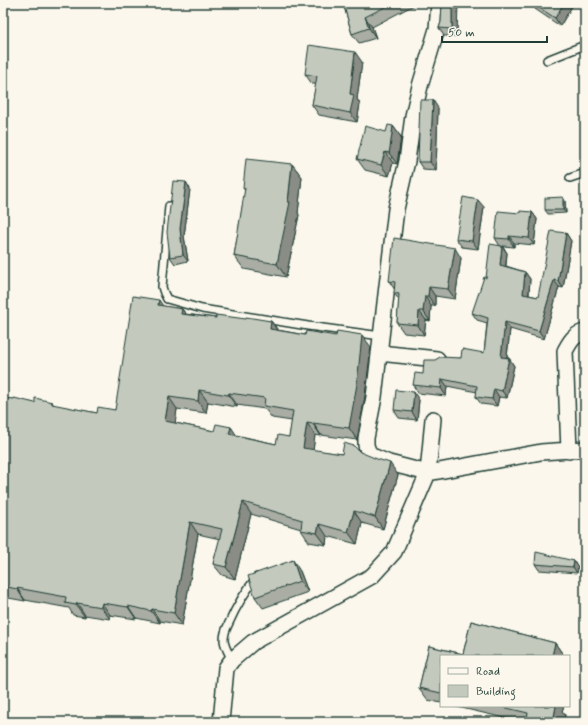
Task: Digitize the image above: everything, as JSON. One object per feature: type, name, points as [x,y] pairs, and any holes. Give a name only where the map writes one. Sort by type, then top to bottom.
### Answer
[{"type":"street","points":[[439,3],[437,29],[420,86],[413,116],[407,161],[396,209],[380,353],[366,445],[372,456],[389,463],[428,473],[541,452],[585,449]]},
{"type":"street","points":[[569,451],[565,351],[571,340],[579,333],[585,332]]},
{"type":"street","points":[[380,353],[437,359]]},
{"type":"street","points":[[221,722],[226,668],[232,660],[252,642],[372,576],[394,552],[428,473],[433,418]]},
{"type":"lane","points":[[547,60],[585,45]]},
{"type":"lane","points":[[570,178],[585,173]]},
{"type":"lane","points":[[169,206],[162,287],[167,299],[202,309],[381,336]]},
{"type":"lane","points":[[232,660],[223,641],[224,635],[245,592],[259,573]]},
{"type":"building","points":[[343,3],[393,3],[365,17],[369,28],[352,34]]},
{"type":"building","points":[[442,3],[452,3],[452,29],[439,28],[441,22]]},
{"type":"building","points":[[532,3],[564,3],[555,18]]},
{"type":"building","points":[[309,45],[355,52],[350,94],[354,95],[350,113],[312,105],[317,76],[305,74]]},
{"type":"building","points":[[420,100],[433,100],[430,162],[418,162]]},
{"type":"building","points":[[388,125],[393,126],[390,148],[389,153],[385,152],[381,165],[357,159],[365,126],[386,132]]},
{"type":"building","points":[[246,159],[292,164],[288,202],[290,202],[277,264],[234,256],[245,188],[243,188]]},
{"type":"building","points":[[173,181],[186,182],[180,229],[183,255],[170,257],[167,232]]},
{"type":"building","points":[[463,197],[478,200],[472,241],[456,239]]},
{"type":"building","points":[[563,197],[563,210],[545,210],[545,198]]},
{"type":"building","points":[[498,211],[520,213],[520,211],[532,212],[529,238],[509,236],[509,239],[495,238]]},
{"type":"building","points":[[551,231],[566,233],[558,281],[554,280],[539,331],[505,322],[501,357],[509,358],[502,391],[494,389],[492,399],[476,397],[477,386],[442,379],[441,388],[413,385],[415,373],[423,374],[424,360],[435,360],[440,357],[461,358],[462,349],[484,353],[488,318],[472,313],[484,277],[486,278],[490,244],[502,246],[500,265],[525,272],[523,294],[538,297]]},
{"type":"building","points":[[394,238],[455,248],[448,289],[429,287],[428,296],[425,296],[423,311],[419,311],[418,325],[397,323],[399,294],[394,293],[395,282],[389,281]]},
{"type":"building","points":[[133,296],[159,300],[158,305],[182,309],[181,314],[216,318],[216,315],[246,319],[246,317],[271,321],[270,329],[305,335],[306,331],[336,336],[337,331],[362,335],[357,384],[349,428],[307,423],[303,448],[342,454],[344,443],[354,446],[360,452],[390,463],[375,517],[354,511],[348,532],[319,524],[317,533],[301,530],[302,520],[243,502],[226,567],[213,564],[222,529],[190,522],[174,613],[102,603],[101,607],[77,603],[76,605],[65,603],[66,597],[3,586],[3,398],[14,398],[35,403],[35,398],[52,402],[52,404],[97,413],[98,407],[115,410]],"holes":[[[199,390],[228,395],[229,393],[265,398],[264,406],[293,411],[289,437],[278,435],[276,444],[229,434],[231,427],[216,424],[214,431],[165,421],[169,397],[198,401]]]},
{"type":"building","points":[[396,390],[414,392],[412,412],[394,410]]},
{"type":"building","points":[[536,552],[574,561],[573,567],[535,564]]},
{"type":"building","points":[[293,560],[300,581],[255,597],[248,576]]},
{"type":"building","points":[[471,621],[555,643],[552,655],[440,655],[440,693],[419,688],[429,646],[463,654]]},
{"type":"building","points":[[502,707],[556,707],[553,722],[527,717],[528,713]]}]
